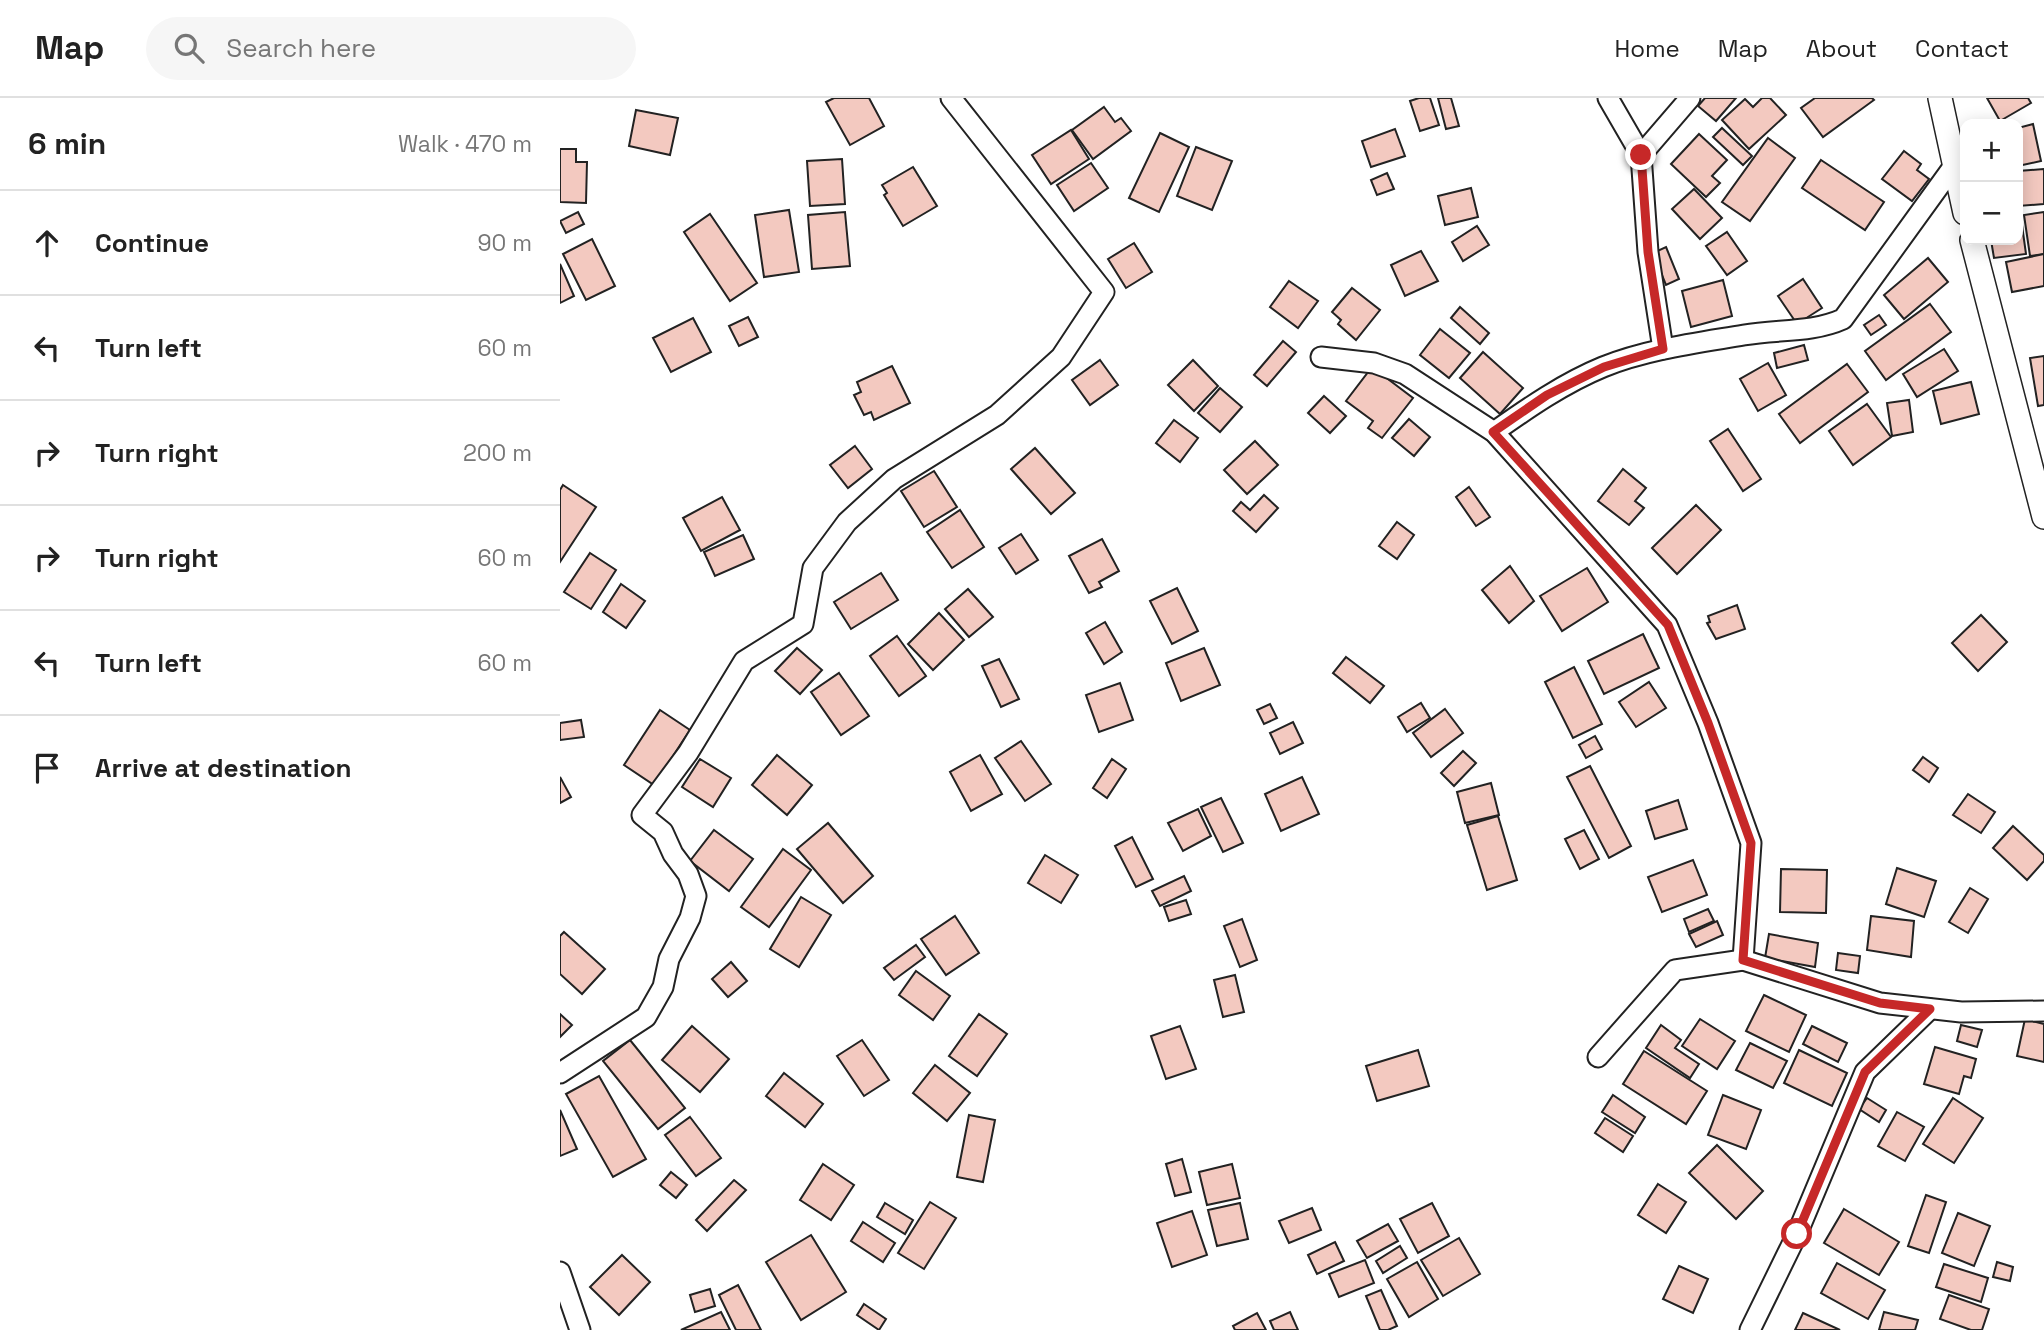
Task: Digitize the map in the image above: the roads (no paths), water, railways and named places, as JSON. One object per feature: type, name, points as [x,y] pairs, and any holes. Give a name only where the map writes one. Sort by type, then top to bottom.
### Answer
[{"type":"street","points":[[560,1073],[646,1017],[663,988],[669,959],[690,918],[696,895],[688,874],[673,854],[663,832],[642,815],[688,753],[744,661],[803,624],[813,568],[847,522],[894,479],[997,415],[1034,382],[1061,357],[1104,292],[951,98]]},
{"type":"street","points":[[1608,98],[1641,155],[1648,252],[1663,349]]},
{"type":"street","points":[[1641,155],[1690,98]]},
{"type":"street","points":[[1940,98],[1960,194]]},
{"type":"street","points":[[1493,432],[1547,395],[1604,367],[1663,349],[1750,334],[1826,327],[1843,320],[1953,167]]},
{"type":"street","points":[[1973,245],[2044,517]]},
{"type":"street","points":[[1321,358],[1374,363],[1405,373],[1493,432],[1668,625],[1708,723],[1751,843],[1743,960]]},
{"type":"street","points":[[1598,1057],[1675,970],[1743,960],[1880,1003],[1930,1009],[2044,1011]]},
{"type":"street","points":[[1750,1330],[1797,1234],[1865,1072],[1930,1009]]},
{"type":"street","points":[[560,1272],[580,1330]]}]
